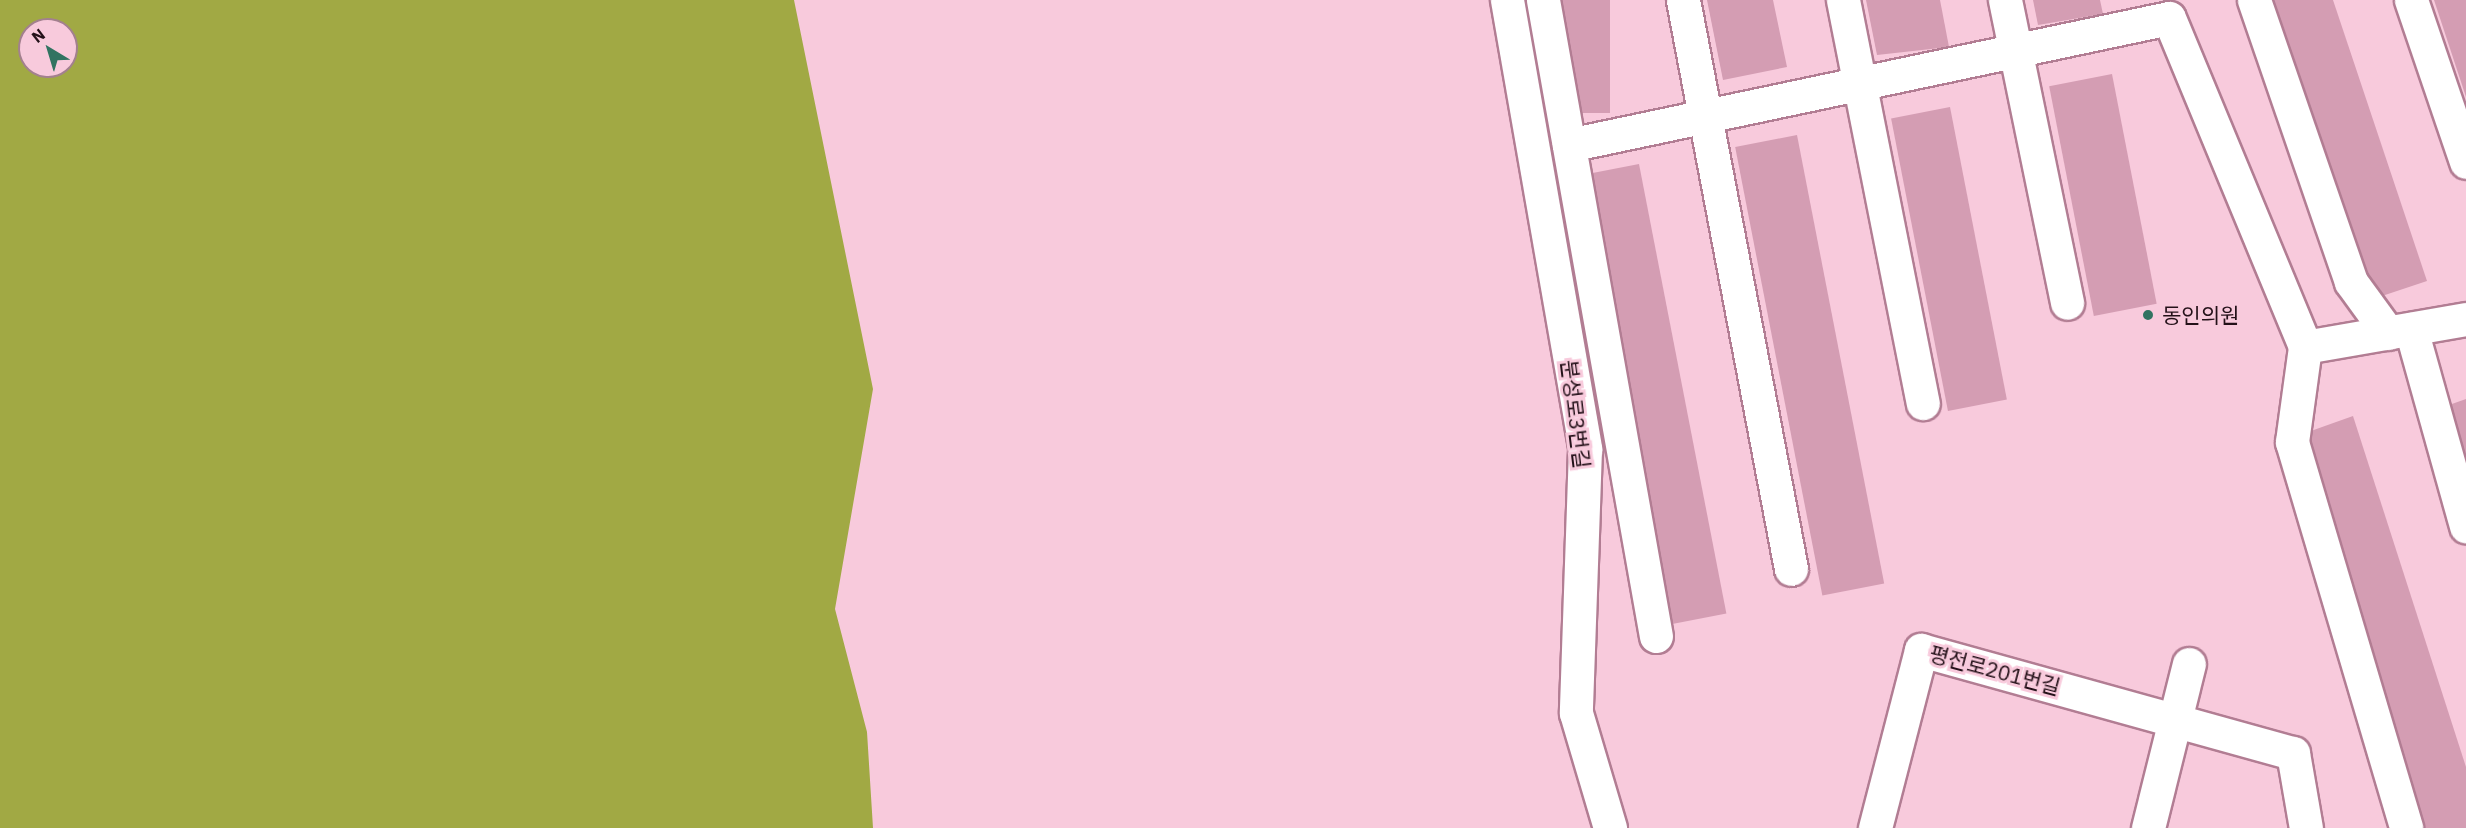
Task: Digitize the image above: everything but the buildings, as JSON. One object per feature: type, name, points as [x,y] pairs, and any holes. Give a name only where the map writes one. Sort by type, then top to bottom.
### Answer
[{"type":"street","name":"분성로3번길","points":[[1507,0],[1585,449],[1576,713],[1610,828]]},
{"type":"street","points":[[1543,0],[1656,636]]},
{"type":"street","points":[[1683,0],[1791,569]]},
{"type":"street","points":[[1843,0],[1923,403]]},
{"type":"street","points":[[2005,0],[2013,52],[2067,303]]},
{"type":"street","points":[[2254,0],[2351,282],[2400,331],[2466,526]]},
{"type":"street","points":[[2410,0],[2466,162]]},
{"type":"street","points":[[1569,145],[2169,18],[2305,347],[2292,442],[2406,828]]},
{"type":"street","points":[[2305,347],[2466,319]]},
{"type":"street","name":"평전로201번길","points":[[1875,828],[1921,650],[2178,718],[2293,753],[2306,828]]},
{"type":"street","points":[[2148,828],[2178,718],[2189,664]]},
{"type":"green space","points":[[0,0],[794,0],[873,389],[835,609],[867,732],[873,828],[0,828]]},
{"type":"place","name":"동인의원","points":[[2148,315]]}]
